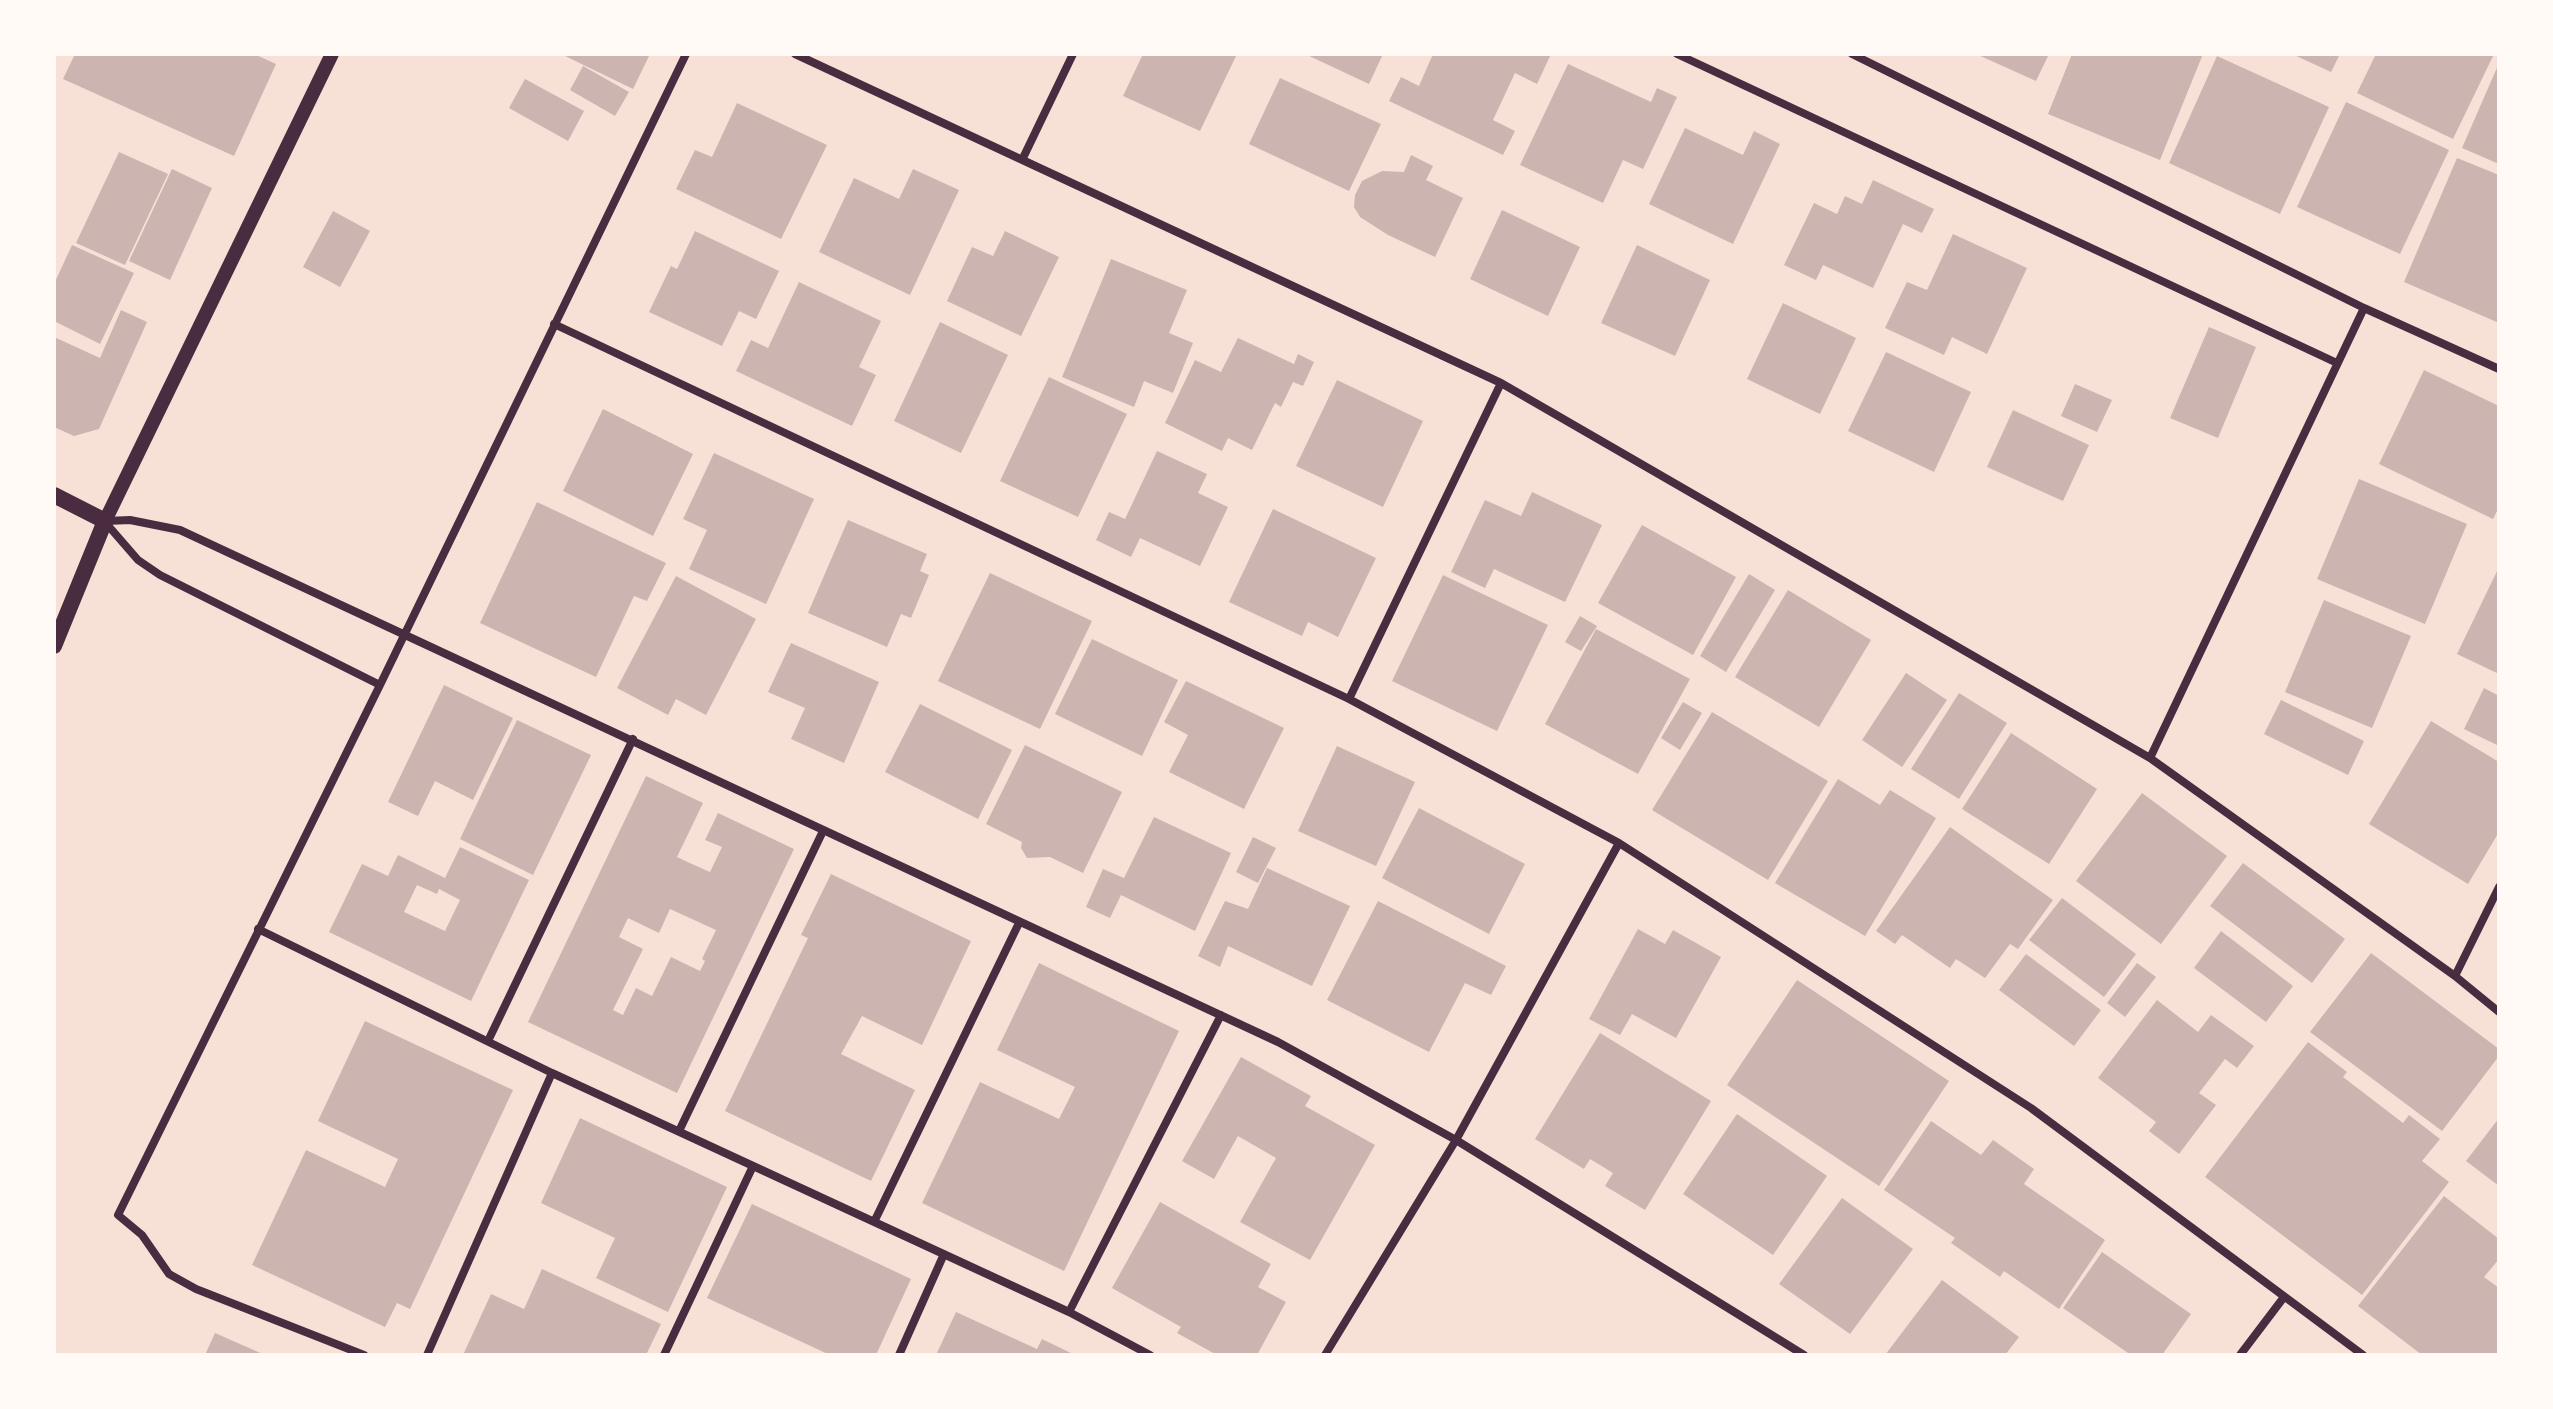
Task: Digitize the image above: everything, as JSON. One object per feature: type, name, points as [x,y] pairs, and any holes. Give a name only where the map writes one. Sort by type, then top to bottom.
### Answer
[{"type":"main road","points":[[54,495],[105,521],[54,646]]},
{"type":"street","points":[[105,521],[332,54]]},
{"type":"street","points":[[364,1355],[196,1289],[169,1274],[142,1235],[118,1215],[406,633],[686,54]]},
{"type":"street","points":[[795,54],[1501,383],[2150,758],[2455,976],[2499,1012]]},
{"type":"street","points":[[1023,158],[1073,54]]},
{"type":"street","points":[[1677,54],[2337,363]]},
{"type":"street","points":[[1852,54],[2364,308],[2499,369]]},
{"type":"street","points":[[2150,758],[2364,308]]},
{"type":"street","points":[[554,324],[1349,699],[1619,843],[2031,1108],[2363,1355]]},
{"type":"street","points":[[1349,699],[1501,383]]},
{"type":"street","points":[[105,521],[130,520],[180,530],[1278,1042],[1456,1140],[1804,1355]]},
{"type":"street","points":[[105,521],[138,560],[160,575],[380,685]]},
{"type":"street","points":[[488,1041],[633,739]]},
{"type":"street","points":[[680,1129],[823,831]]},
{"type":"street","points":[[1325,1355],[1456,1140],[1619,843]]},
{"type":"street","points":[[2455,976],[2499,887]]},
{"type":"street","points":[[875,1220],[1019,923]]},
{"type":"street","points":[[258,929],[552,1073],[680,1129],[753,1166],[1069,1312],[1147,1354]]},
{"type":"street","points":[[1069,1312],[1221,1015]]},
{"type":"street","points":[[427,1355],[552,1073]]},
{"type":"street","points":[[664,1355],[753,1166]]},
{"type":"street","points":[[899,1355],[944,1254]]},
{"type":"street","points":[[2240,1355],[2284,1297]]},
{"type":"building","points":[[75,54],[254,54],[276,64],[234,156],[63,79]]},
{"type":"building","points":[[561,54],[650,54],[633,89]]},
{"type":"building","points":[[1143,54],[1237,54],[1200,131],[1123,96]]},
{"type":"building","points":[[1305,54],[1383,54],[1369,84]]},
{"type":"building","points":[[1433,54],[1551,54],[1537,84],[1515,73],[1493,120],[1515,131],[1503,155],[1389,101],[1401,77],[1419,86]]},
{"type":"building","points":[[1976,54],[2049,54],[2036,81]]},
{"type":"building","points":[[2072,54],[2203,54],[2160,160],[2048,114]]},
{"type":"building","points":[[2292,54],[2340,54],[2331,72]]},
{"type":"building","points":[[2376,54],[2494,54],[2453,139],[2357,93]]},
{"type":"building","points":[[2217,56],[2329,107],[2280,214],[2169,163]]},
{"type":"building","points":[[2499,63],[2499,164],[2462,148]]},
{"type":"building","points":[[1568,64],[1651,102],[1657,88],[1677,97],[1643,169],[1623,160],[1603,203],[1520,165]]},
{"type":"building","points":[[583,66],[629,92],[615,116],[570,90]]},
{"type":"building","points":[[1280,78],[1381,124],[1349,191],[1249,144]]},
{"type":"building","points":[[525,79],[584,111],[568,141],[509,108]]},
{"type":"building","points":[[2346,102],[2449,150],[2400,254],[2297,207]]},
{"type":"building","points":[[737,103],[827,145],[781,239],[676,189],[695,150],[712,157]]},
{"type":"building","points":[[1685,128],[1743,155],[1754,131],[1780,144],[1733,244],[1649,204]]},
{"type":"building","points":[[119,152],[168,174],[125,265],[76,243]]},
{"type":"building","points":[[1411,155],[1433,166],[1426,180],[1463,198],[1435,257],[1388,235],[1360,217],[1354,207],[1355,195],[1362,181],[1382,171],[1404,172]]},
{"type":"building","points":[[2457,158],[2499,175],[2499,323],[2404,282]]},
{"type":"building","points":[[172,169],[212,188],[170,280],[129,261]]},
{"type":"building","points":[[913,169],[959,190],[910,295],[819,252],[854,178],[899,199]]},
{"type":"building","points":[[1873,180],[1934,209],[1922,233],[1903,224],[1873,288],[1823,265],[1816,280],[1784,265],[1814,203],[1837,214],[1845,196],[1862,204]]},
{"type":"building","points":[[1502,210],[1580,247],[1548,316],[1470,279]]},
{"type":"building","points":[[333,211],[370,231],[340,287],[303,267]]},
{"type":"building","points":[[695,231],[779,271],[756,319],[739,311],[722,346],[649,312],[671,266],[677,269]]},
{"type":"building","points":[[1005,231],[1059,257],[1021,336],[947,301],[972,247],[993,256]]},
{"type":"building","points":[[1953,234],[2027,268],[1987,354],[1952,337],[1944,355],[1885,328],[1907,282],[1927,290]]},
{"type":"building","points":[[72,245],[134,273],[100,344],[54,321],[54,284]]},
{"type":"building","points":[[1637,245],[1710,280],[1675,356],[1601,323]]},
{"type":"building","points":[[1111,259],[1187,290],[1169,333],[1193,343],[1173,393],[1144,381],[1134,407],[1062,377]]},
{"type":"building","points":[[799,282],[881,321],[859,367],[876,375],[852,426],[736,371],[751,340],[768,348]]},
{"type":"building","points":[[1783,303],[1856,338],[1820,414],[1747,379]]},
{"type":"building","points":[[121,310],[147,322],[99,429],[74,436],[54,427],[54,337],[100,358]]},
{"type":"building","points":[[940,322],[1008,355],[961,453],[894,421]]},
{"type":"building","points":[[2209,327],[2256,347],[2218,438],[2170,418]]},
{"type":"building","points":[[1238,338],[1294,364],[1298,354],[1314,362],[1303,386],[1293,382],[1281,407],[1275,403],[1252,450],[1228,438],[1222,451],[1165,423],[1195,360],[1221,372]]},
{"type":"building","points":[[1886,352],[1971,392],[1934,472],[1848,431]]},
{"type":"building","points":[[2424,370],[2499,406],[2499,507],[2493,519],[2379,464]]},
{"type":"building","points":[[1049,377],[1127,414],[1078,517],[1000,481]]},
{"type":"building","points":[[1337,380],[1423,421],[1383,507],[1296,466]]},
{"type":"building","points":[[2075,384],[2112,400],[2097,432],[2061,416]]},
{"type":"building","points":[[603,409],[693,454],[653,536],[563,491]]},
{"type":"building","points":[[2013,410],[2089,445],[2063,501],[1987,467]]},
{"type":"building","points":[[1157,451],[1207,474],[1198,493],[1228,507],[1200,566],[1140,538],[1131,557],[1096,540],[1109,512],[1125,519]]},
{"type":"building","points":[[714,453],[814,499],[766,604],[689,569],[707,530],[683,519]]},
{"type":"building","points":[[2359,479],[2467,524],[2425,624],[2317,579]]},
{"type":"building","points":[[1532,492],[1602,525],[1565,602],[1494,569],[1485,588],[1451,572],[1485,500],[1521,516]]},
{"type":"building","points":[[537,502],[666,563],[647,601],[634,596],[596,677],[480,623]]},
{"type":"building","points":[[1273,509],[1376,558],[1338,637],[1308,622],[1302,636],[1229,602]]},
{"type":"building","points":[[848,520],[927,554],[920,571],[929,575],[911,618],[901,614],[887,647],[808,613]]},
{"type":"building","points":[[1642,525],[1736,577],[1693,655],[1598,603]]},
{"type":"building","points":[[2499,567],[2499,674],[2457,654]]},
{"type":"building","points":[[990,573],[1092,621],[1040,729],[938,681]]},
{"type":"building","points":[[1749,574],[1775,590],[1726,672],[1700,656]]},
{"type":"building","points":[[1443,575],[1548,625],[1497,731],[1392,681]]},
{"type":"building","points":[[676,576],[756,619],[706,715],[676,699],[668,715],[617,688]]},
{"type":"building","points":[[1788,590],[1871,640],[1819,727],[1735,677]]},
{"type":"building","points":[[2324,600],[2411,636],[2372,728],[2285,692]]},
{"type":"building","points":[[1580,616],[1597,626],[1581,651],[1565,642]]},
{"type":"building","points":[[1596,629],[1690,679],[1638,774],[1545,724]]},
{"type":"building","points":[[1092,639],[1178,680],[1142,756],[1055,714]]},
{"type":"building","points":[[791,643],[879,682],[844,763],[791,739],[805,708],[768,692]]},
{"type":"building","points":[[1906,673],[1947,700],[1902,767],[1862,740]]},
{"type":"building","points":[[1186,681],[1284,728],[1244,809],[1169,772],[1188,735],[1164,722]]},
{"type":"building","points":[[444,685],[513,718],[473,800],[435,781],[418,816],[388,802]]},
{"type":"building","points":[[2484,688],[2499,696],[2499,746],[2464,729]]},
{"type":"building","points":[[1959,693],[2007,723],[1959,799],[1911,769]]},
{"type":"building","points":[[2281,700],[2364,741],[2348,775],[2264,734]]},
{"type":"building","points":[[1683,702],[1702,713],[1680,750],[1661,738]]},
{"type":"building","points":[[920,704],[1012,750],[978,819],[885,772]]},
{"type":"building","points":[[1712,712],[1828,781],[1768,880],[1652,810]]},
{"type":"building","points":[[517,720],[591,755],[533,875],[460,839]]},
{"type":"building","points":[[2431,721],[2499,762],[2499,832],[2468,884],[2369,824]]},
{"type":"building","points":[[2011,733],[2097,789],[2049,864],[1962,809]]},
{"type":"building","points":[[1025,745],[1122,792],[1083,873],[1050,857],[1027,858],[1021,848],[1022,842],[986,824]]},
{"type":"building","points":[[1337,746],[1415,782],[1376,866],[1298,831]]},
{"type":"building","points":[[646,776],[703,803],[677,857],[710,872],[722,847],[705,840],[718,813],[794,849],[677,1093],[528,1022]],"holes":[[[670,909],[716,930],[702,959],[705,961],[700,971],[671,957],[652,996],[636,988],[623,1015],[613,1010],[643,949],[619,937],[628,918],[659,933]]]},
{"type":"building","points":[[1838,779],[1880,805],[1890,790],[1936,818],[1865,936],[1775,883]]},
{"type":"building","points":[[2142,793],[2227,856],[2161,944],[2076,881]]},
{"type":"building","points":[[1419,808],[1525,864],[1489,934],[1382,878]]},
{"type":"building","points":[[1154,817],[1231,853],[1195,931],[1121,895],[1110,918],[1086,907],[1103,869],[1124,878]]},
{"type":"building","points":[[1950,827],[2053,900],[2018,949],[2010,944],[1985,978],[1956,959],[1950,968],[1902,935],[1895,944],[1876,931]]},
{"type":"building","points":[[1253,837],[1276,848],[1258,883],[1236,872]]},
{"type":"building","points":[[460,847],[529,880],[471,1001],[329,932],[362,864],[388,876],[398,855],[445,878]],"holes":[[[417,885],[437,894],[439,889],[460,900],[445,931],[404,912]]]},
{"type":"building","points":[[2243,863],[2345,939],[2312,983],[2210,906]]},
{"type":"building","points":[[1267,868],[1350,906],[1312,986],[1228,946],[1220,967],[1198,956],[1225,901],[1248,909]]},
{"type":"building","points":[[831,874],[971,941],[922,1045],[862,1016],[841,1054],[915,1090],[871,1181],[725,1111],[808,938],[801,935]]},
{"type":"building","points":[[2062,898],[2136,954],[2104,997],[2029,940]]},
{"type":"building","points":[[1378,901],[1506,966],[1491,995],[1465,983],[1429,1052],[1327,1000]]},
{"type":"building","points":[[1638,929],[1665,944],[1673,930],[1721,957],[1676,1038],[1632,1014],[1620,1035],[1589,1019]]},
{"type":"building","points":[[2221,931],[2293,986],[2266,1022],[2194,968]]},
{"type":"building","points":[[2371,953],[2499,1049],[2499,1056],[2442,1131],[2310,1032]]},
{"type":"building","points":[[2026,954],[2101,1010],[2074,1046],[1999,990]]},
{"type":"building","points":[[1039,963],[1179,1031],[1064,1271],[922,1203],[980,1082],[1059,1119],[1075,1087],[997,1050]]},
{"type":"building","points":[[2137,963],[2156,977],[2125,1017],[2107,1003]]},
{"type":"building","points":[[1797,980],[1949,1081],[1879,1186],[1727,1085]]},
{"type":"building","points":[[2157,1000],[2198,1032],[2211,1015],[2254,1046],[2237,1068],[2225,1059],[2199,1093],[2216,1105],[2179,1154],[2149,1131],[2156,1122],[2098,1078]]},
{"type":"building","points":[[365,1021],[513,1090],[410,1309],[397,1303],[385,1327],[252,1265],[306,1150],[385,1187],[398,1159],[318,1121]]},
{"type":"building","points":[[1600,1033],[1711,1101],[1645,1210],[1605,1186],[1613,1173],[1590,1159],[1584,1169],[1535,1139]]},
{"type":"building","points":[[2308,1042],[2347,1072],[2343,1077],[2403,1123],[2409,1115],[2440,1139],[2422,1161],[2449,1182],[2362,1295],[2205,1177]]},
{"type":"building","points":[[1241,1057],[1311,1096],[1305,1106],[1375,1145],[1310,1260],[1240,1222],[1276,1158],[1238,1136],[1214,1179],[1182,1161]]},
{"type":"building","points":[[1737,1114],[1827,1176],[1773,1255],[1683,1194]]},
{"type":"building","points":[[580,1118],[727,1187],[668,1312],[596,1278],[615,1238],[541,1203]]},
{"type":"building","points":[[2499,1118],[2499,1186],[2466,1161]]},
{"type":"building","points":[[1931,1121],[1981,1155],[1993,1140],[2034,1169],[2024,1184],[2105,1240],[2059,1309],[2004,1271],[2000,1277],[1951,1243],[1955,1238],[1884,1190]]},
{"type":"building","points":[[2444,1196],[2499,1239],[2499,1259],[2484,1277],[2499,1288],[2499,1355],[2422,1355],[2358,1306]]},
{"type":"building","points":[[1842,1198],[1913,1249],[1850,1334],[1779,1284]]},
{"type":"building","points":[[1160,1202],[1271,1264],[1258,1287],[1286,1302],[1257,1355],[1217,1355],[1177,1333],[1181,1327],[1112,1288]]},
{"type":"building","points":[[752,1204],[911,1279],[876,1355],[830,1355],[707,1298]]},
{"type":"building","points":[[2102,1252],[2191,1314],[2162,1355],[2131,1355],[2063,1308]]},
{"type":"building","points":[[542,1269],[661,1324],[646,1355],[463,1355],[491,1294],[524,1309]]},
{"type":"building","points":[[1942,1280],[2019,1337],[2005,1355],[1885,1355]]},
{"type":"building","points":[[956,1312],[1037,1349],[1042,1339],[1075,1355],[936,1355]]},
{"type":"building","points":[[215,1333],[265,1355],[205,1355]]}]
